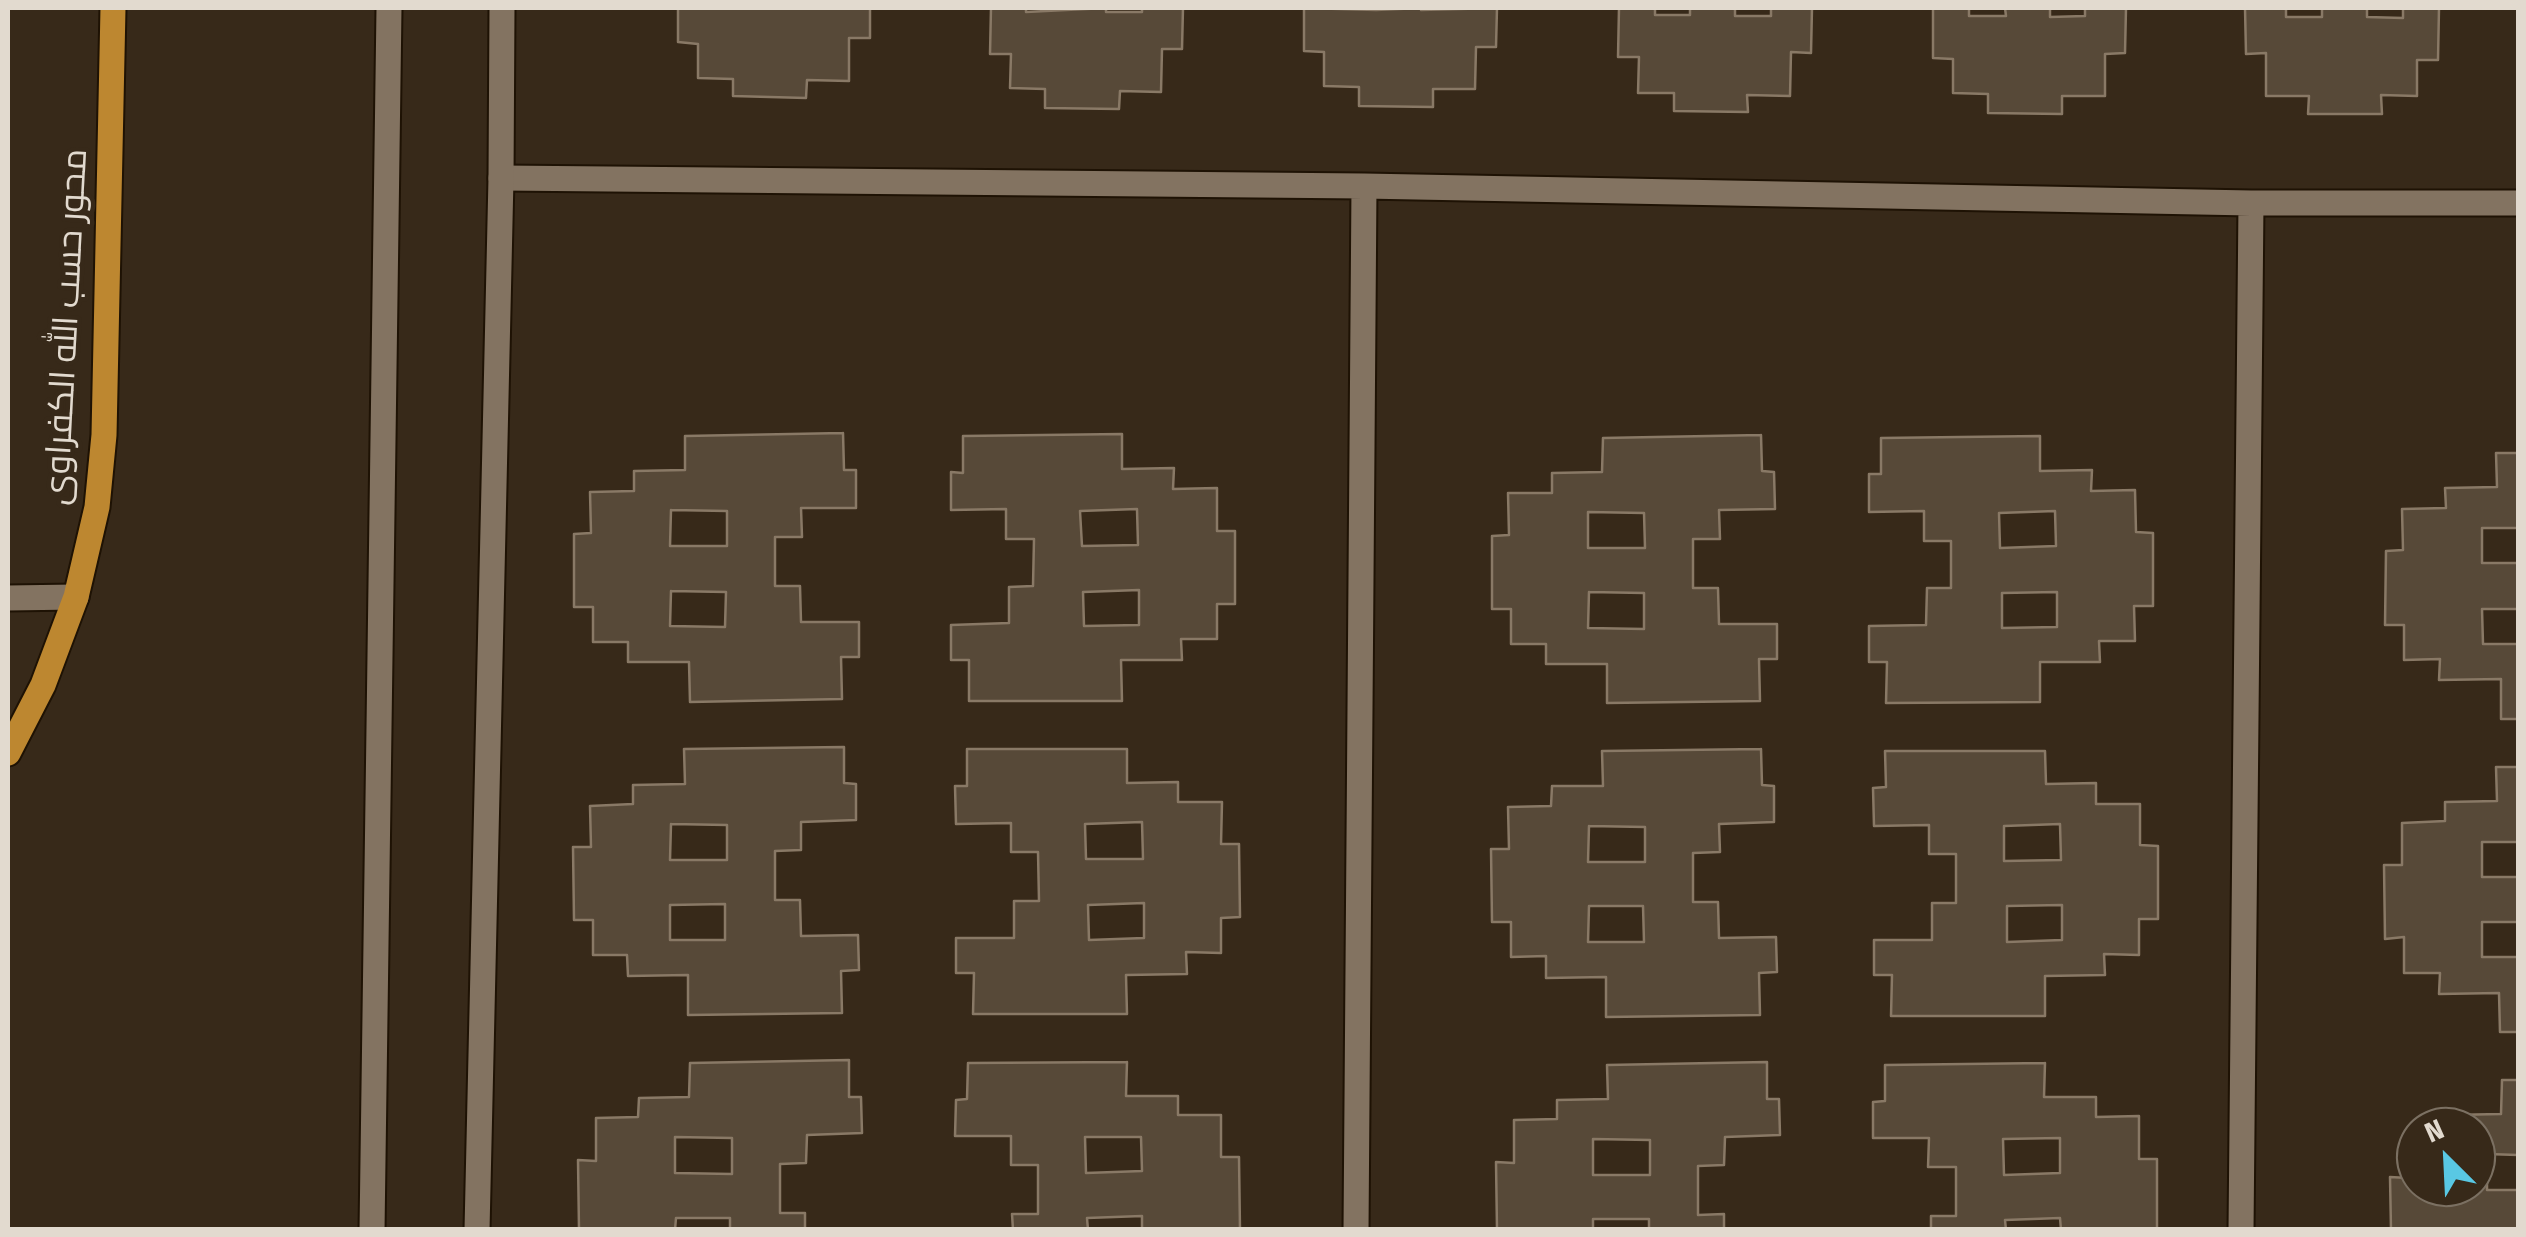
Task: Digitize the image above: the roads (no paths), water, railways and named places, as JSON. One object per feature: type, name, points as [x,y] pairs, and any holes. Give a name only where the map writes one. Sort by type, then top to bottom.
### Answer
[{"type":"main road","name":"محور حسب الله الكفراوى","points":[[8,752],[43,685],[76,597],[96,508],[104,434],[113,8]]},
{"type":"street","points":[[372,1230],[389,8]]},
{"type":"street","points":[[477,1230],[502,8]]},
{"type":"street","points":[[501,178],[1364,186],[2251,204],[2518,203]]},
{"type":"street","points":[[1356,1230],[1364,186]]},
{"type":"street","points":[[2241,1230],[2251,204]]},
{"type":"street","points":[[8,598],[76,597]]}]
